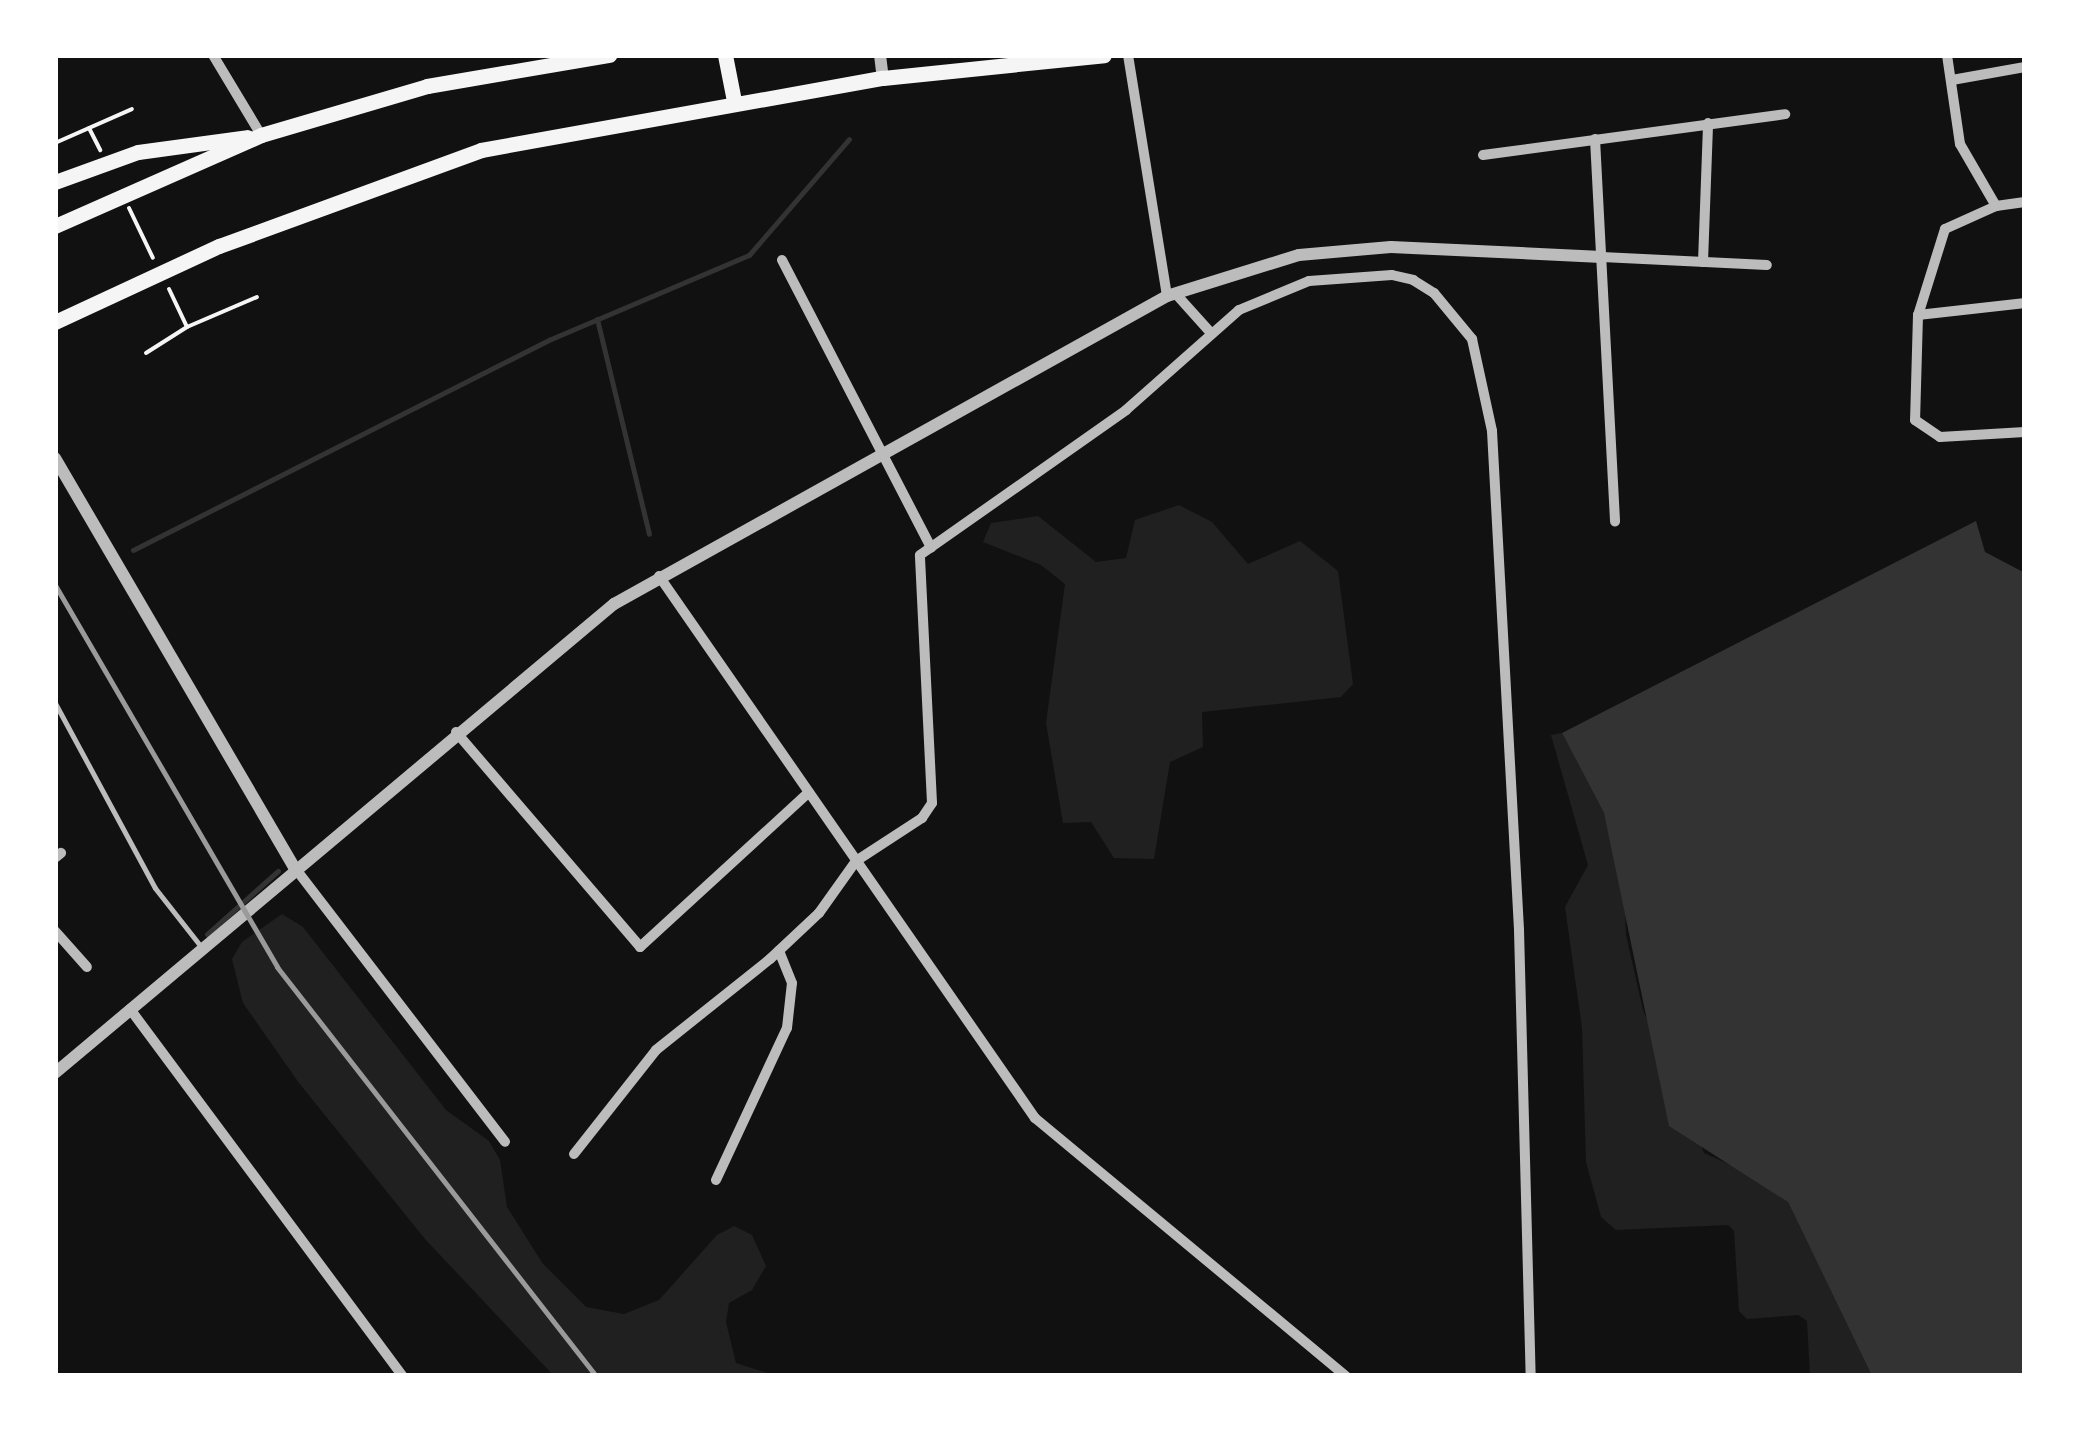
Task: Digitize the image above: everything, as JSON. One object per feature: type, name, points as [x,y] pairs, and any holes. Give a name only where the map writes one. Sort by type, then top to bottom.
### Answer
[{"type":"highway","points":[[55,226],[261,135],[427,86],[609,55]]},
{"type":"highway","points":[[725,55],[734,101]]},
{"type":"highway","points":[[55,322],[219,246],[481,150],[734,101],[883,78],[1104,55]]},
{"type":"highway","points":[[55,182],[138,152],[261,135]]},
{"type":"street","points":[[213,55],[261,135]]},
{"type":"street","points":[[880,55],[883,78]]},
{"type":"street","points":[[1128,55],[1171,295],[1210,332]]},
{"type":"street","points":[[1947,55],[1960,144],[1996,206]]},
{"type":"street","points":[[1952,80],[2025,68]]},
{"type":"street","points":[[1483,155],[1784,114]]},
{"type":"street","points":[[1703,262],[1708,123]]},
{"type":"street","points":[[1595,139],[1615,521]]},
{"type":"street","points":[[2025,202],[1996,206],[1945,229],[1918,315],[1915,420],[1940,437],[2025,432]]},
{"type":"street","points":[[55,1073],[455,731],[658,574],[880,458],[1171,295],[1299,255],[1391,246],[1767,265]]},
{"type":"street","points":[[782,260],[880,458],[931,548]]},
{"type":"street","points":[[574,1154],[656,1050],[779,951],[819,913],[856,861],[922,818],[932,803],[920,555],[1126,410],[1239,310],[1309,281],[1392,275],[1434,294],[1472,339],[1482,366],[1519,930],[1531,1376]]},
{"type":"street","points":[[1918,315],[2025,303]]},
{"type":"street","points":[[55,458],[296,868],[504,1142]]},
{"type":"street","points":[[658,574],[1035,1118],[1346,1376]]},
{"type":"street","points":[[455,731],[640,948],[810,792]]},
{"type":"street","points":[[55,931],[87,967]]},
{"type":"street","points":[[716,1180],[787,1028],[792,982],[779,951]]},
{"type":"street","points":[[130,1010],[403,1376]]},
{"type":"lane","points":[[55,703],[155,888],[202,948]]},
{"type":"path","points":[[55,143],[132,109]]},
{"type":"path","points":[[89,128],[106,161]]},
{"type":"path","points":[[122,194],[154,260]]},
{"type":"path","points":[[163,277],[187,327]]},
{"type":"path","points":[[146,352],[187,327],[256,297]]},
{"type":"shaded area","points":[[1179,505],[1212,522],[1248,564],[1300,541],[1338,571],[1353,684],[1341,697],[1202,712],[1203,747],[1170,762],[1154,859],[1114,858],[1091,822],[1063,823],[1046,723],[1065,584],[1041,565],[983,542],[991,523],[1038,516],[1096,562],[1126,558],[1135,520]]},
{"type":"shaded area","points":[[1976,521],[1985,552],[2025,573],[2025,1376],[1872,1376],[1788,1202],[1669,1126],[1604,813],[1562,733]]},
{"type":"shaded area","points":[[1562,733],[1604,813],[1624,885],[1626,935],[1643,1010],[1704,1153],[1751,1174],[1788,1202],[1872,1376],[1810,1376],[1807,1321],[1798,1315],[1747,1319],[1739,1311],[1734,1231],[1728,1225],[1616,1230],[1601,1217],[1586,1162],[1582,1028],[1565,907],[1588,865],[1551,735]]},
{"type":"shaded area","points":[[282,914],[303,927],[446,1110],[489,1141],[500,1160],[507,1207],[543,1264],[586,1307],[624,1314],[659,1300],[717,1235],[734,1226],[752,1235],[766,1266],[752,1290],[729,1303],[726,1322],[736,1363],[777,1376],[554,1376],[425,1239],[299,1083],[243,1003],[232,959],[242,942]]},
{"type":"waterway","points":[[133,550],[551,339],[749,255],[849,139]]},
{"type":"waterway","points":[[597,319],[649,534]]},
{"type":"waterway","points":[[207,934],[278,871]]},
{"type":"railway","points":[[55,585],[277,967],[596,1376]]}]
